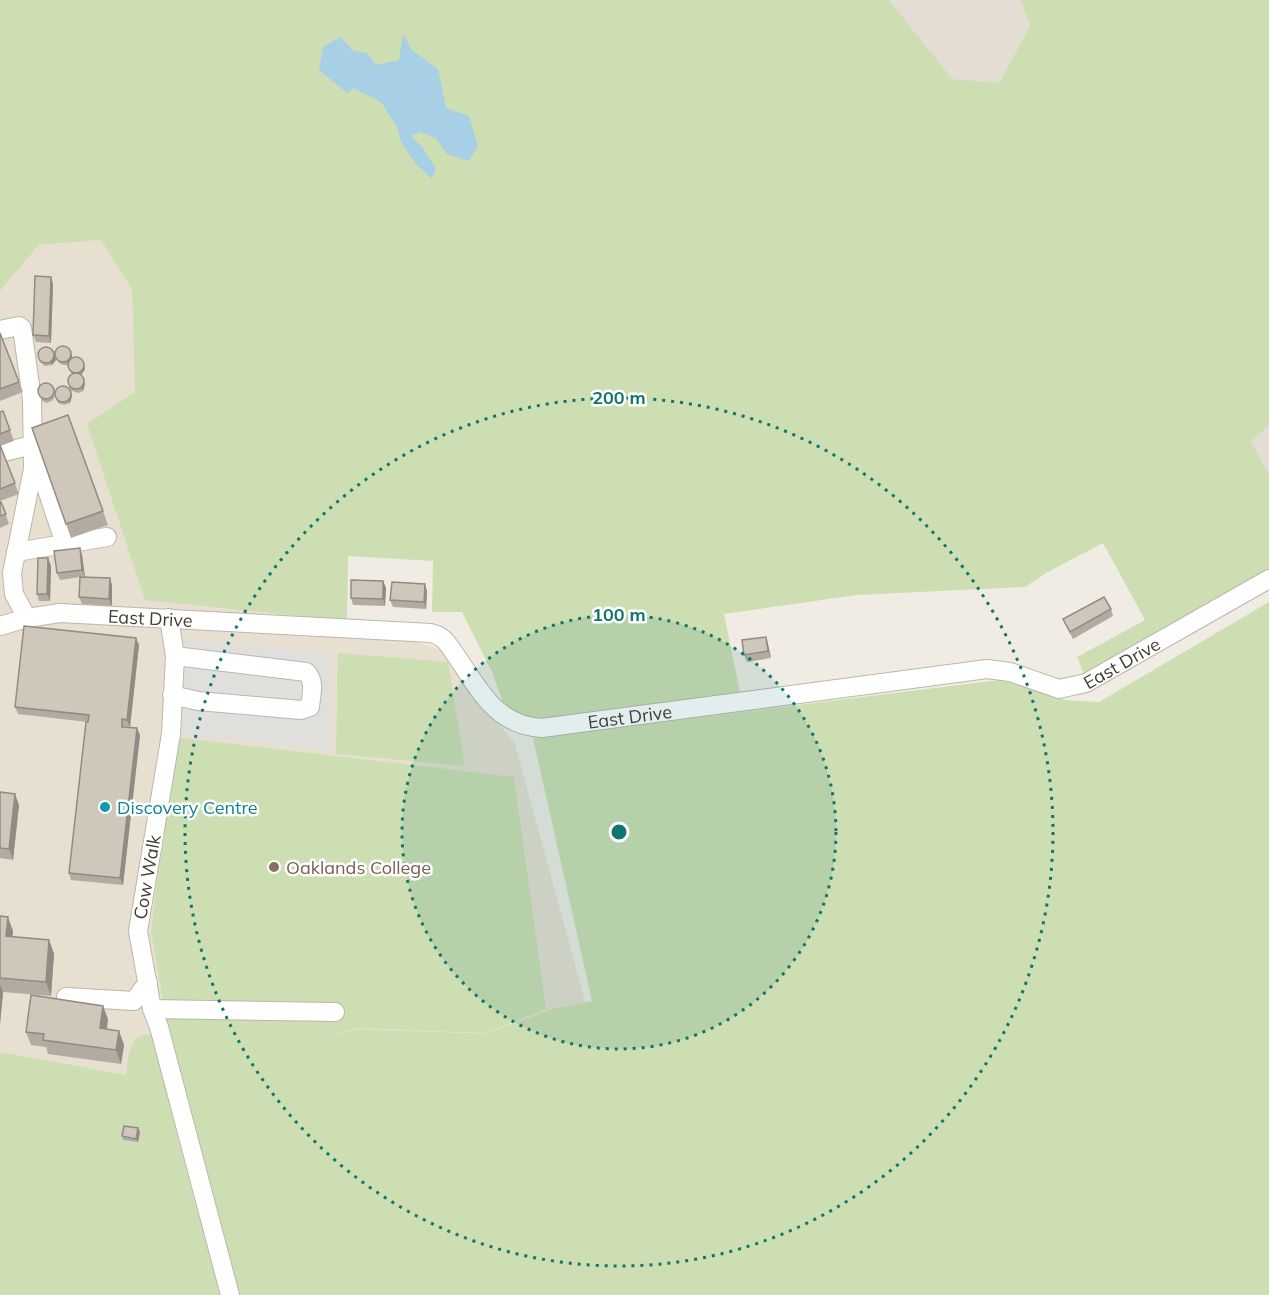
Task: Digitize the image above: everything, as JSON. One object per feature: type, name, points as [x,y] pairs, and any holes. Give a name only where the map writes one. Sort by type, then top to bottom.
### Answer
[{"type":"lane","points":[[0,330],[19,326],[24,332],[32,399],[33,469],[12,573],[14,594],[27,618]]},
{"type":"lane","points":[[0,453],[33,445]]},
{"type":"lane","points":[[33,445],[65,544]]},
{"type":"lane","points":[[0,541],[65,544],[107,537]]},
{"type":"lane","name":"East Drive","points":[[0,626],[27,618],[60,613],[431,633],[444,638],[485,698],[499,713],[522,725],[542,728],[987,669],[1010,672],[1050,686],[1068,688],[1086,682],[1269,579]]},
{"type":"lane","name":"Cow Walk","points":[[169,618],[175,656],[171,734],[138,931],[152,1009],[159,1027],[230,1295]]},
{"type":"lane","points":[[172,695],[198,701],[301,710],[310,707],[313,682],[306,672],[175,656]]},
{"type":"lane","points":[[66,997],[134,1001],[148,982]]},
{"type":"lane","points":[[152,1009],[335,1012]]},
{"type":"shaded area","points":[[889,0],[1020,0],[1030,26],[999,83],[952,80]]},
{"type":"shaded area","name":"Oaklands College","points":[[101,240],[132,289],[135,392],[347,621],[439,649],[515,744],[582,990],[658,1295],[0,1295],[0,291],[39,245]]},
{"type":"shaded area","points":[[1269,425],[1269,474],[1251,442]]},
{"type":"shaded area","points":[[182,639],[332,653],[329,750],[178,735]]},
{"type":"green space","points":[[0,0],[889,0],[952,79],[999,83],[1030,26],[1020,0],[1269,0],[1269,425],[1251,442],[1269,474],[1269,576],[1086,679],[1077,657],[1145,620],[1103,543],[1046,573],[1025,587],[857,595],[724,614],[740,692],[532,721],[505,708],[492,672],[462,612],[432,612],[433,561],[348,556],[347,621],[145,600],[87,424],[135,392],[132,289],[101,240],[39,245],[0,291]]},
{"type":"green space","points":[[1269,602],[1269,1295],[235,1295],[176,1074],[151,932],[174,737],[514,777],[546,1009],[485,1033],[358,1028],[297,1044],[359,1029],[485,1034],[553,1009],[592,1001],[533,738],[1007,679],[1065,700],[1099,702]]},
{"type":"green space","points":[[338,653],[448,662],[465,766],[336,754]]},
{"type":"green space","points":[[144,1035],[152,1035],[167,1083],[167,1096],[194,1200],[223,1295],[0,1295],[0,1052],[126,1075],[129,1053],[135,1039]]},
{"type":"water","points":[[403,34],[412,50],[438,69],[446,108],[469,116],[478,146],[469,161],[447,154],[436,138],[420,132],[411,136],[423,148],[436,169],[432,179],[416,164],[401,142],[397,127],[381,102],[353,88],[347,93],[319,70],[323,47],[340,37],[354,51],[367,53],[376,65],[399,60]]},
{"type":"building","points":[[35,276],[51,277],[49,336],[33,335]]},
{"type":"building","points":[[0,333],[19,382],[0,389]]},
{"type":"building","points":[[63,346],[71,354],[63,362],[55,354]]},
{"type":"building","points":[[46,347],[52,349],[54,355],[52,361],[46,363],[40,361],[38,355],[40,349]]},
{"type":"building","points":[[76,357],[84,365],[76,373],[68,365]]},
{"type":"building","points":[[76,373],[82,375],[84,381],[82,387],[76,389],[70,387],[68,381],[70,375]]},
{"type":"building","points":[[46,383],[54,391],[46,399],[38,391]]},
{"type":"building","points":[[63,386],[69,388],[71,394],[69,400],[63,402],[57,400],[55,394],[57,388]]},
{"type":"building","points":[[3,411],[10,430],[0,434],[0,412]]},
{"type":"building","points":[[68,415],[103,511],[66,524],[32,428]]},
{"type":"building","points":[[0,445],[15,483],[0,489]]},
{"type":"building","points":[[0,502],[6,514],[0,516]]},
{"type":"building","points":[[80,548],[82,570],[57,573],[54,551]]},
{"type":"building","points":[[38,558],[48,558],[47,594],[37,594]]},
{"type":"building","points":[[80,577],[110,578],[109,599],[79,597]]},
{"type":"building","points":[[351,580],[383,581],[383,599],[351,598]]},
{"type":"building","points":[[392,582],[425,584],[424,602],[390,600]]},
{"type":"building","points":[[1104,597],[1111,609],[1070,632],[1063,619]]},
{"type":"building","name":"Discovery Centre","points":[[24,626],[136,638],[127,720],[122,719],[122,727],[137,728],[120,878],[69,873],[86,722],[88,722],[89,715],[15,707]]},
{"type":"building","points":[[766,637],[768,651],[744,655],[742,640]]},
{"type":"building","points":[[0,792],[15,794],[9,849],[0,848]]},
{"type":"building","points":[[0,916],[8,917],[6,936],[49,940],[46,982],[0,978]]},
{"type":"building","points":[[31,995],[103,1006],[100,1028],[119,1031],[116,1050],[43,1040],[44,1034],[26,1032]]},
{"type":"building","points":[[124,1126],[138,1128],[136,1139],[122,1136]]},
{"type":"place","name":"Discovery Centre","points":[[105,807]]},
{"type":"place","name":"Oaklands College","points":[[274,867]]}]
